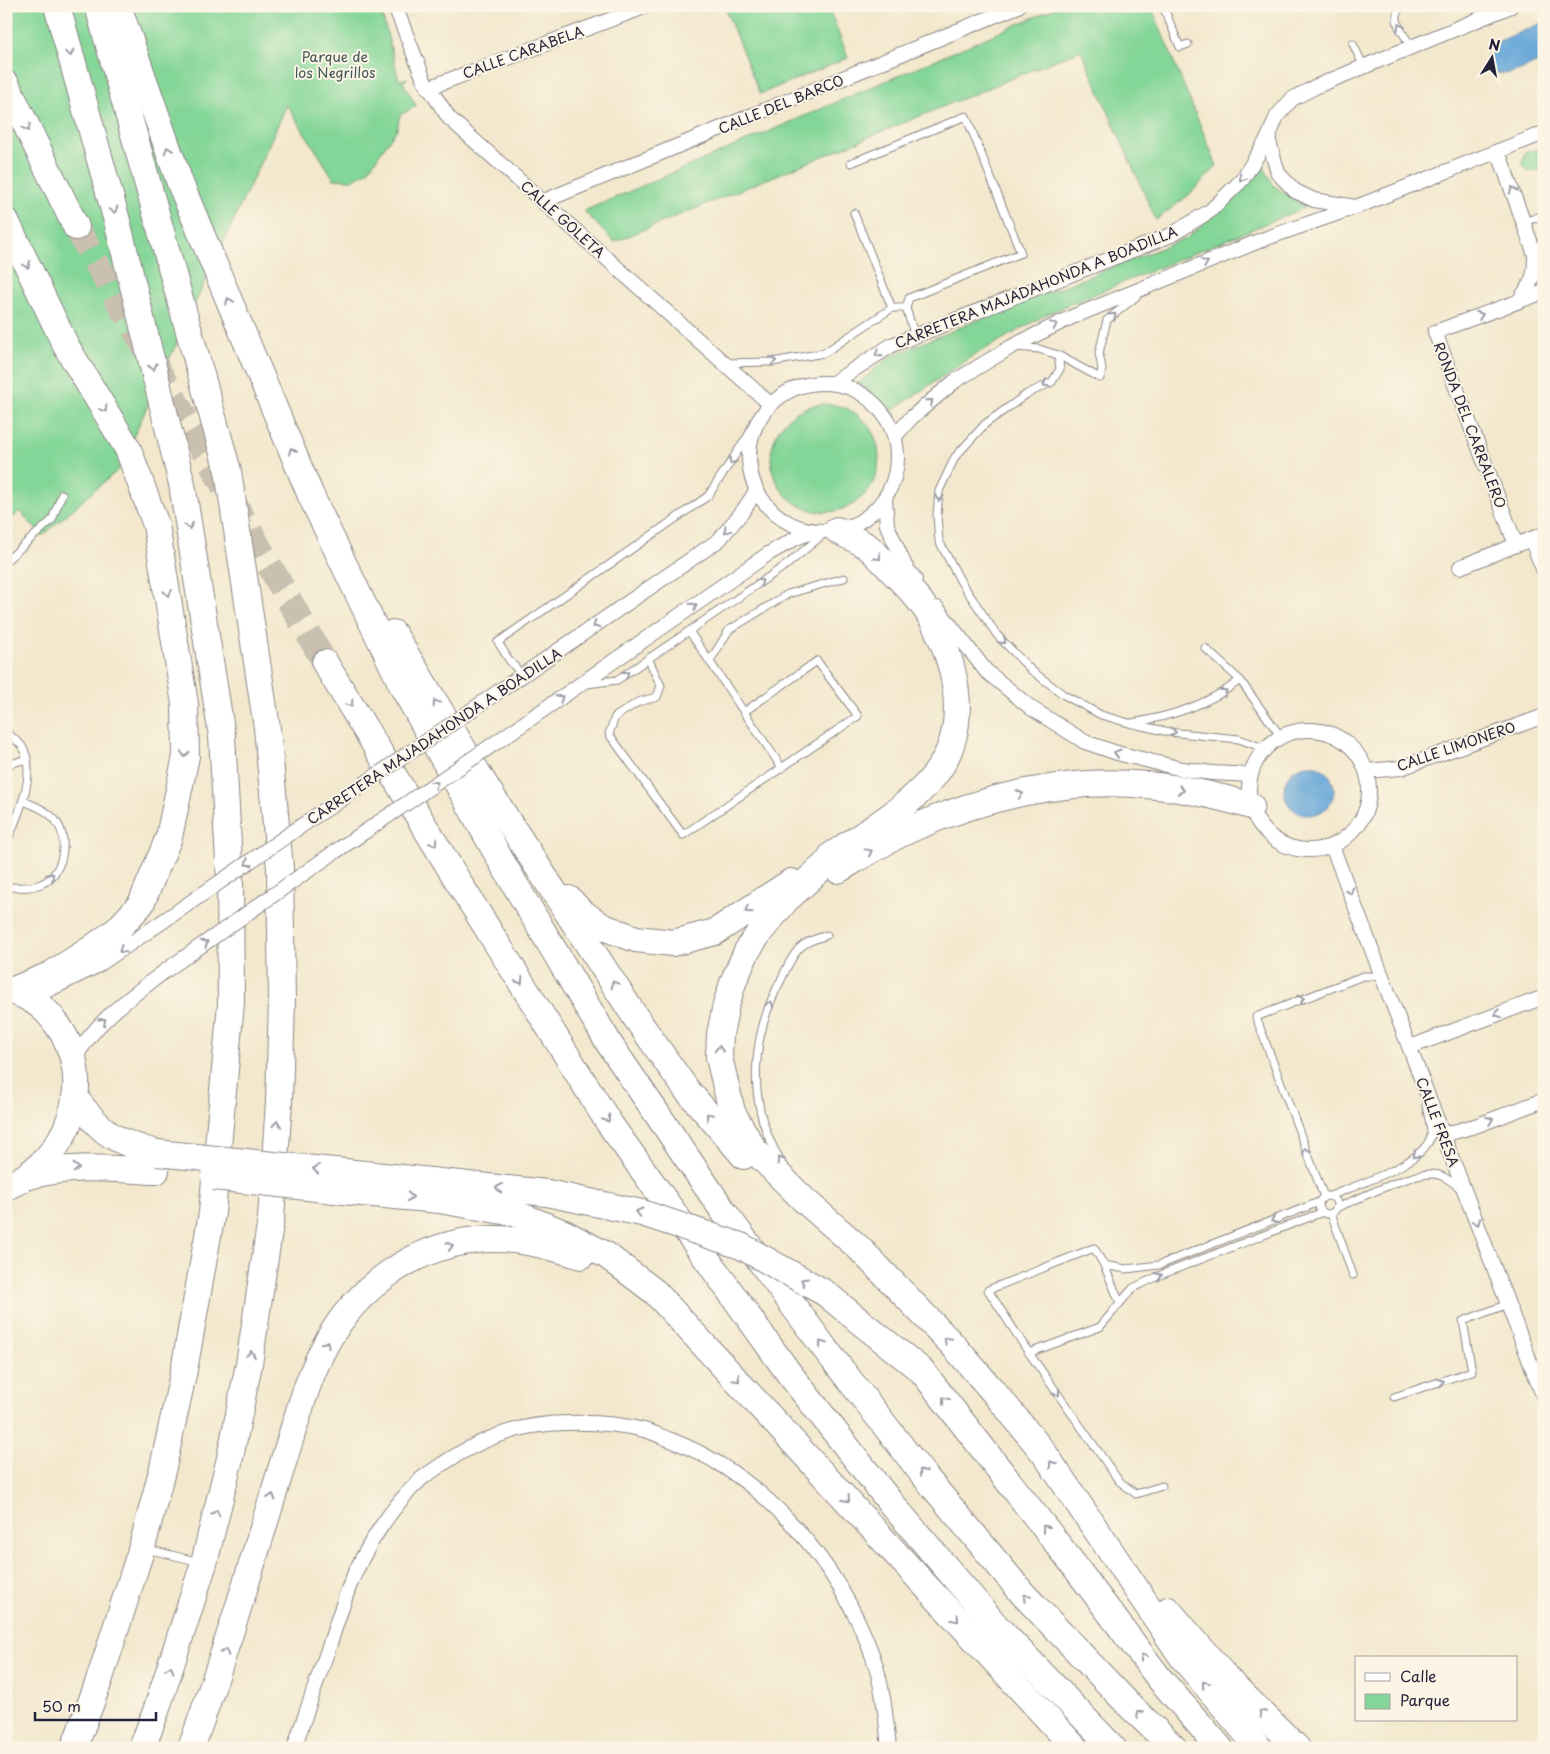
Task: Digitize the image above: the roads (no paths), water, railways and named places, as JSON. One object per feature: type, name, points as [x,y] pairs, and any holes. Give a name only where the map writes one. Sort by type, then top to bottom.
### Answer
[{"type":"highway","points":[[57,6],[117,221],[182,484],[222,736],[230,880],[231,1003],[212,1213],[184,1370],[142,1547],[99,1681],[74,1748]]},
{"type":"highway","points":[[98,6],[228,471],[267,728],[280,868],[282,1000],[279,1102],[271,1218],[250,1364],[230,1458],[204,1563],[156,1711],[142,1748]]},
{"type":"highway","points":[[118,6],[180,183],[310,496],[404,688],[499,857],[610,1045],[724,1212],[823,1346],[911,1458],[1023,1594],[1174,1748]]},
{"type":"highway","points":[[6,84],[76,227]]},
{"type":"highway","points":[[6,222],[66,346],[128,449],[156,526],[185,704],[186,756],[169,836],[141,904],[117,930],[92,950],[16,993]]},
{"type":"highway","points":[[310,496],[488,790],[636,1018],[686,1090],[747,1159],[825,1231],[899,1291]]},
{"type":"highway","points":[[488,790],[564,893],[580,911],[603,928],[636,939],[673,943],[714,932],[888,817],[922,788],[940,767],[949,749],[956,726],[957,700],[952,668],[932,620],[914,594],[868,547],[827,531]]},
{"type":"highway","points":[[905,566],[914,594]]},
{"type":"highway","points":[[324,663],[609,1123],[788,1372],[890,1502],[997,1627],[1113,1748]]},
{"type":"highway","points":[[760,932],[838,870],[910,830],[976,804],[1028,792],[1078,785],[1147,784],[1223,797],[1251,806]]},
{"type":"highway","points":[[847,845],[786,900],[747,951],[734,980],[726,1004],[720,1034],[719,1057],[732,1112],[754,1150],[804,1200],[859,1248],[953,1345],[1044,1452],[1183,1658],[1258,1748]]},
{"type":"highway","points":[[16,993],[46,1010],[60,1028],[68,1042],[74,1060],[76,1083],[75,1098],[64,1135],[49,1157],[17,1182]]},
{"type":"highway","points":[[75,1098],[90,1118],[108,1134],[157,1162]]},
{"type":"highway","points":[[17,1182],[50,1170],[157,1162],[363,1184],[547,1193],[642,1213],[741,1246],[825,1293],[922,1371],[1159,1678],[1220,1748]]},
{"type":"highway","points":[[363,1184],[514,1213],[564,1233],[606,1255],[655,1292],[1075,1748]]},
{"type":"highway","points":[[191,1748],[239,1610],[287,1450],[314,1369],[326,1343],[340,1321],[356,1302],[387,1274],[417,1258],[454,1244],[477,1240],[535,1243],[558,1248],[602,1265],[643,1295],[703,1344]]},
{"type":"highway","points":[[1090,1518],[1228,1680],[1297,1748]]},
{"type":"street","name":"CALLE GOLETA","points":[[394,6],[428,88],[450,118],[770,404]]},
{"type":"street","name":"CALLE CARABELA","points":[[428,88],[647,6]]},
{"type":"street","name":"CALLE DEL BARCO","points":[[544,201],[1018,6]]},
{"type":"street","name":"CARRETERA MAJADAHONDA A BOADILLA","points":[[833,383],[892,345],[1171,236],[1210,210],[1242,180],[1268,138],[1277,116],[1292,99],[1511,6]]},
{"type":"street","points":[[895,436],[912,417],[955,381],[1011,347],[1072,317],[1264,239],[1356,207],[1544,133]]},
{"type":"street","points":[[1268,138],[1278,173],[1295,191],[1314,200],[1356,207]]},
{"type":"street","points":[[1498,151],[1541,272],[1519,301]]},
{"type":"street","name":"RONDA DEL CARRALERO","points":[[1516,545],[1435,332],[1544,292]]},
{"type":"street","points":[[74,1060],[92,1031],[126,1001],[165,971],[768,554],[796,538],[827,531],[856,524],[872,513],[885,499],[893,484],[897,468],[898,452],[895,436],[886,417],[872,400],[854,389],[833,383],[810,383],[788,391],[770,404],[755,426],[749,442],[748,458],[750,475],[756,491],[766,506],[781,519],[798,527],[827,531]]},
{"type":"street","name":"CARRETERA MAJADAHONDA A BOADILLA","points":[[16,993],[97,966],[162,922],[719,540],[743,511],[756,491]]},
{"type":"street","points":[[885,499],[887,525],[905,566],[986,671],[1031,708],[1085,742],[1118,753],[1182,769],[1251,775]]},
{"type":"street","points":[[1460,567],[1537,537],[1544,570]]},
{"type":"street","name":"CALLE LIMONERO","points":[[1366,771],[1401,768],[1544,716]]},
{"type":"street","points":[[1314,730],[1331,734],[1346,743],[1358,755],[1366,771],[1370,788],[1367,806],[1360,823],[1348,836],[1332,846],[1312,850],[1292,847],[1274,838],[1260,824],[1251,806],[1249,790],[1251,775],[1257,761],[1266,749],[1281,737],[1297,731],[1314,730]]},
{"type":"street","name":"CALLE FRESA","points":[[1332,846],[1508,1304],[1541,1382],[1544,1398]]},
{"type":"street","points":[[1410,1047],[1544,997]]},
{"type":"street","points":[[1444,1136],[1544,1100]]},
{"type":"street","points":[[294,1748],[350,1585],[373,1540],[394,1508],[422,1478],[462,1450],[507,1431],[552,1423],[596,1422],[644,1430],[695,1450],[738,1476],[778,1509],[809,1543],[838,1583],[860,1624],[874,1660],[884,1702],[889,1748]]},
{"type":"lane","points":[[1163,6],[1180,47],[1188,44]]},
{"type":"lane","points":[[1401,6],[1395,16],[1398,26],[1412,47]]},
{"type":"lane","points":[[1353,44],[1364,67]]},
{"type":"lane","points":[[851,163],[966,116],[1021,253],[909,298],[906,308],[916,336]]},
{"type":"lane","points":[[854,214],[892,308]]},
{"type":"lane","points":[[1524,222],[1544,215]]},
{"type":"lane","points":[[1011,347],[1039,349],[1058,355],[1100,378],[1102,369],[1099,353],[1107,320],[1149,286]]},
{"type":"lane","points":[[724,363],[772,362],[824,353],[892,308],[906,308]]},
{"type":"lane","points":[[1058,355],[1060,369],[1052,382],[1027,394],[985,424],[955,457],[939,491],[936,516],[940,541],[961,582],[997,634],[1031,670],[1064,695],[1101,714],[1129,724],[1169,732],[1239,739],[1266,749]]},
{"type":"lane","points":[[523,676],[509,660],[498,642],[708,496],[755,426]]},
{"type":"lane","points":[[6,560],[52,520],[62,494]]},
{"type":"lane","points":[[579,685],[617,680],[789,563],[827,531]]},
{"type":"lane","points":[[710,662],[729,630],[788,594],[844,578]]},
{"type":"lane","points":[[688,631],[782,768]]},
{"type":"lane","points":[[1205,648],[1240,680],[1281,737]]},
{"type":"lane","points":[[648,658],[661,686],[657,697],[638,702],[615,717],[609,734],[683,835],[858,716],[817,661],[744,712]]},
{"type":"lane","points":[[1129,724],[1160,718],[1202,704],[1223,693],[1240,680]]},
{"type":"lane","points":[[6,732],[23,747],[29,764],[23,801],[6,845]]},
{"type":"lane","points":[[6,764],[27,759]]},
{"type":"lane","points":[[6,887],[23,888],[39,885],[50,879],[58,868],[62,856],[64,843],[56,821],[45,811],[23,801]]},
{"type":"lane","points":[[784,1166],[770,1144],[760,1111],[755,1080],[760,1037],[774,992],[797,950],[804,944],[827,935]]},
{"type":"lane","points":[[1324,1198],[1256,1017],[1362,976],[1383,976]]},
{"type":"lane","points":[[1104,1265],[1126,1269],[1159,1265],[1406,1164],[1423,1149],[1431,1135],[1421,1077]]},
{"type":"lane","points":[[1029,1353],[1100,1327],[1134,1288],[1163,1274],[1412,1178],[1433,1174],[1448,1179],[1465,1191]]},
{"type":"lane","points":[[1324,1198],[1319,1206],[1330,1211]]},
{"type":"lane","points":[[1324,1198],[1335,1199],[1330,1211],[1353,1275]]},
{"type":"lane","points":[[828,1210],[859,1248]]},
{"type":"lane","points":[[1120,1303],[1104,1265],[1094,1248],[988,1290],[1029,1353],[1119,1481],[1136,1494],[1162,1486]]},
{"type":"lane","points":[[1394,1397],[1472,1371],[1464,1320],[1508,1304]]},
{"type":"lane","points":[[142,1547],[204,1563]]},
{"type":"water","points":[[1544,22],[1544,59],[1510,73],[1502,74],[1495,72],[1489,67],[1486,57],[1490,46]]},
{"type":"water","points":[[1309,765],[1323,769],[1330,776],[1334,790],[1330,804],[1323,811],[1309,815],[1295,811],[1288,804],[1284,790],[1288,776],[1295,769]]},
{"type":"tunnel","points":[[76,227],[325,663]]},
{"type":"park label","name":"Parque de los Negrillos","points":[[335,64]]}]
